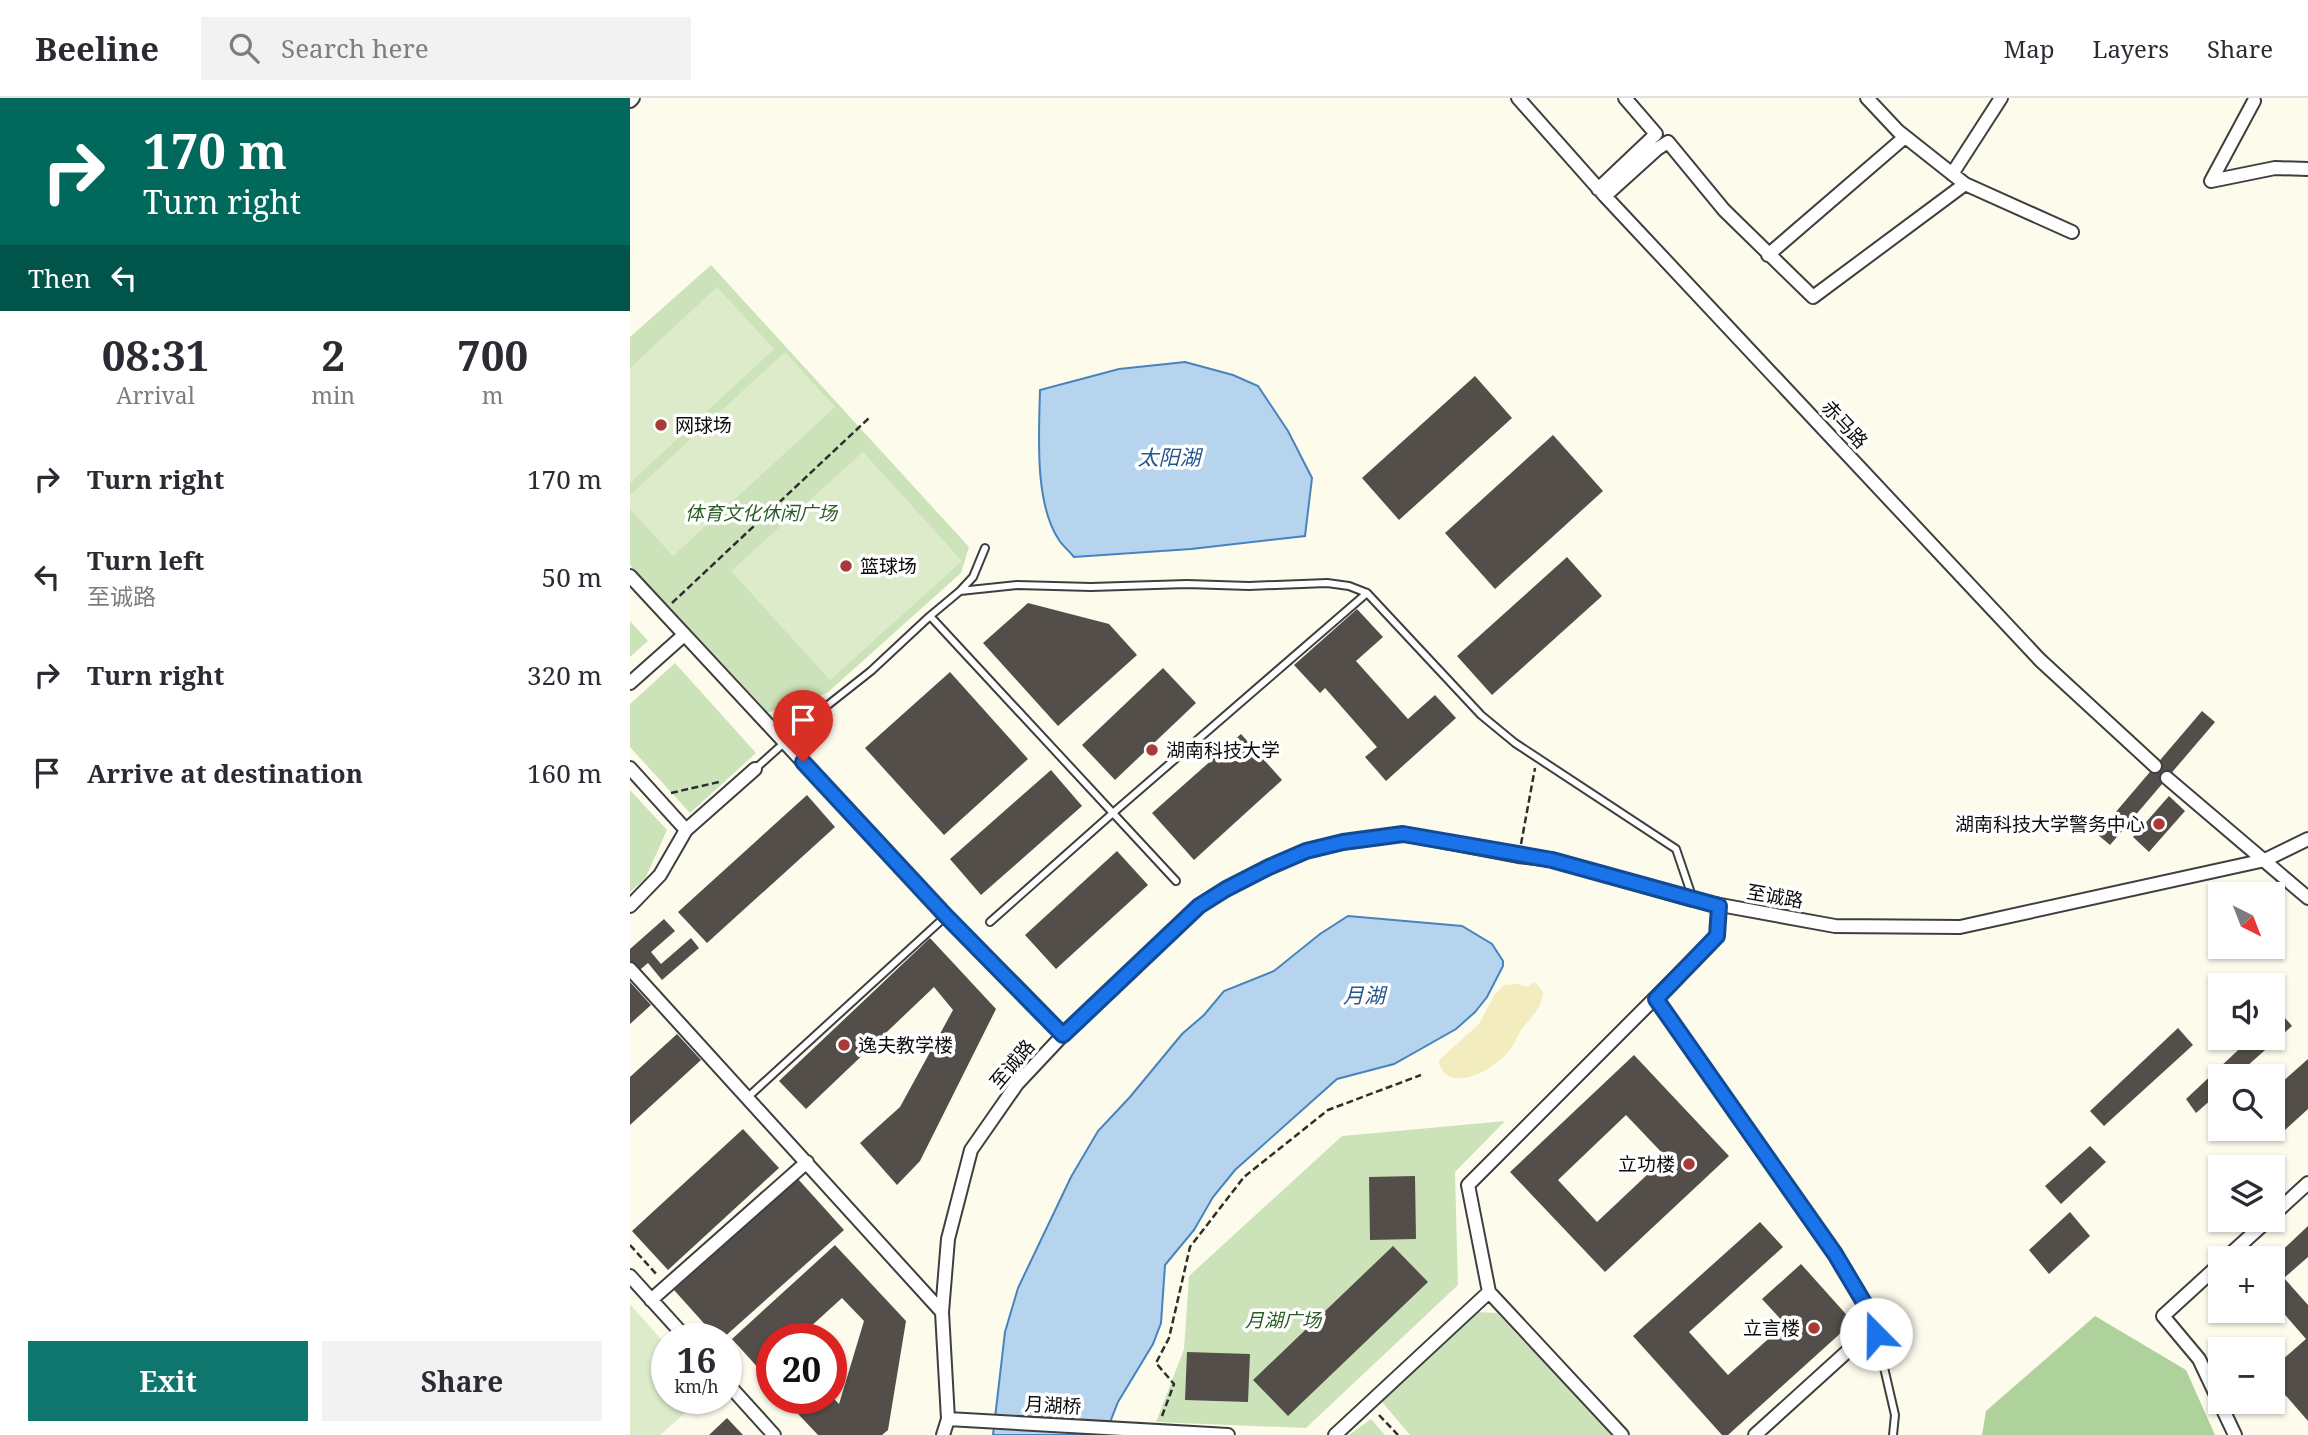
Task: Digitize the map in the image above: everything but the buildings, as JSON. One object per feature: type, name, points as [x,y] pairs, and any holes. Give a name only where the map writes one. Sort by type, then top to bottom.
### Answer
[{"type":"street","name":"赤马路","points":[[1518,98],[1602,192],[2040,660],[2155,766]]},
{"type":"street","points":[[1602,192],[1656,134],[1625,98]]},
{"type":"street","points":[[1867,98],[1905,137],[1965,184],[2072,232]]},
{"type":"street","points":[[1952,174],[2001,98]]},
{"type":"street","points":[[2254,99],[2211,181],[2275,168],[2308,169]]},
{"type":"street","points":[[1768,256],[1905,137]]},
{"type":"street","points":[[1602,192],[1668,142],[1724,210],[1813,298],[1965,184]]},
{"type":"street","points":[[630,576],[946,916],[1063,1035]]},
{"type":"street","points":[[630,683],[684,635]]},
{"type":"street","points":[[630,768],[686,830]]},
{"type":"street","points":[[630,906],[660,875],[686,830],[755,769]]},
{"type":"street","points":[[2167,778],[2308,898]]},
{"type":"street","name":"至诚路","points":[[943,1435],[948,1419],[942,1312],[948,1239],[971,1150],[1017,1084],[1063,1035],[1199,906],[1237,884],[1306,851],[1343,842],[1403,834],[1552,860],[1693,900],[1835,926],[1960,927],[2265,860],[2308,839]]},
{"type":"street","points":[[1622,1435],[1489,1292],[1468,1185],[1717,936],[1719,906]]},
{"type":"street","points":[[630,969],[942,1312]]},
{"type":"street","points":[[651,1300],[807,1162]]},
{"type":"street","points":[[2285,1204],[2308,1183]]},
{"type":"street","points":[[2239,1246],[2255,1232]]},
{"type":"street","points":[[2208,1275],[2163,1316],[2199,1359],[2235,1435]]},
{"type":"street","points":[[630,1276],[672,1323]]},
{"type":"street","points":[[1335,1435],[1489,1292]]},
{"type":"street","points":[[1755,1435],[1861,1339],[1876,1334]]},
{"type":"street","points":[[742,1400],[774,1435]]},
{"type":"street","name":"月湖桥","points":[[948,1419],[1228,1435]]},
{"type":"lane","points":[[755,769],[960,591],[973,577],[985,548]]},
{"type":"lane","points":[[960,591],[1017,584],[1091,587],[1327,583],[1349,586],[1367,593],[1481,715],[1538,758],[1676,849],[1693,900]]},
{"type":"lane","points":[[990,922],[1367,593]]},
{"type":"lane","points":[[930,616],[1176,881]]},
{"type":"lane","points":[[748,1097],[946,916]]},
{"type":"lane","points":[[1656,999],[1835,1254],[1872,1316],[1895,1415],[1893,1435]]},
{"type":"path","points":[[663,612],[869,418]]},
{"type":"path","points":[[1518,856],[1538,758]]},
{"type":"path","points":[[656,797],[723,781]]},
{"type":"path","points":[[1156,1432],[1174,1384],[1156,1363],[1169,1338],[1190,1247],[1244,1177],[1328,1110],[1421,1075]]},
{"type":"path","points":[[630,1245],[667,1286]]},
{"type":"path","points":[[1369,1404],[1398,1435]]},
{"type":"green space","name":"体育文化休闲广场","points":[[711,265],[969,547],[961,573],[827,693],[767,713],[630,565],[630,337]]},
{"type":"green space","name":"网球场","points":[[717,287],[774,349],[630,483],[630,368]]},
{"type":"green space","points":[[785,352],[835,407],[673,556],[630,509],[630,495]]},
{"type":"green space","name":"篮球场","points":[[863,452],[962,561],[830,680],[731,571]]},
{"type":"green space","points":[[630,621],[648,641],[630,657]]},
{"type":"green space","points":[[675,663],[756,753],[690,813],[630,747],[630,704]]},
{"type":"green space","points":[[630,790],[667,830],[645,879],[630,892]]},
{"type":"green space","name":"月湖广场","points":[[1505,1121],[1455,1172],[1458,1285],[1306,1428],[1156,1422],[1184,1349],[1189,1276],[1342,1136]]},
{"type":"green space","points":[[630,1304],[651,1328],[651,1414],[684,1414],[660,1435],[630,1435]]},
{"type":"green space","points":[[1477,1312],[1497,1313],[1612,1435],[1410,1435],[1382,1402]]},
{"type":"green space","points":[[2095,1316],[2186,1370],[2215,1435],[1982,1435],[1986,1411]]},
{"type":"green space","points":[[1371,1419],[1385,1435],[1349,1435]]},
{"type":"sand","points":[[1535,982],[1543,992],[1541,1003],[1506,1054],[1479,1074],[1452,1078],[1446,1074],[1439,1060],[1479,1024],[1495,994],[1504,985],[1519,984],[1527,987]]},
{"type":"water","name":"太阳湖","points":[[1185,362],[1233,375],[1258,386],[1288,431],[1312,478],[1305,536],[1191,549],[1074,557],[1059,540],[1045,507],[1040,467],[1040,390],[1119,369]]},
{"type":"water","name":"月湖","points":[[1348,916],[1462,926],[1492,944],[1503,961],[1503,966],[1487,997],[1456,1029],[1394,1064],[1337,1079],[1235,1170],[1213,1197],[1194,1230],[1165,1265],[1161,1323],[1153,1344],[1118,1402],[1105,1435],[993,1435],[1005,1332],[1018,1288],[1071,1177],[1098,1131],[1182,1034],[1204,1015],[1224,991],[1274,971],[1320,934]]},
{"type":"place","name":"网球场","points":[[661,425]]},
{"type":"place","name":"篮球场","points":[[846,566]]},
{"type":"place","name":"湖南科技大学","points":[[1152,750]]},
{"type":"place","name":"湖南科技大学警务中心","points":[[2159,824]]},
{"type":"place","name":"逸夫教学楼","points":[[844,1045]]},
{"type":"place","name":"立功楼","points":[[1689,1164]]},
{"type":"place","name":"立言楼","points":[[1814,1328]]},
{"type":"route","points":[[803,762],[946,916],[1063,1035],[1199,906],[1269,867],[1306,851],[1343,842],[1403,834],[1552,860],[1719,906],[1717,936],[1656,999],[1835,1254],[1872,1316],[1876,1334]]}]
